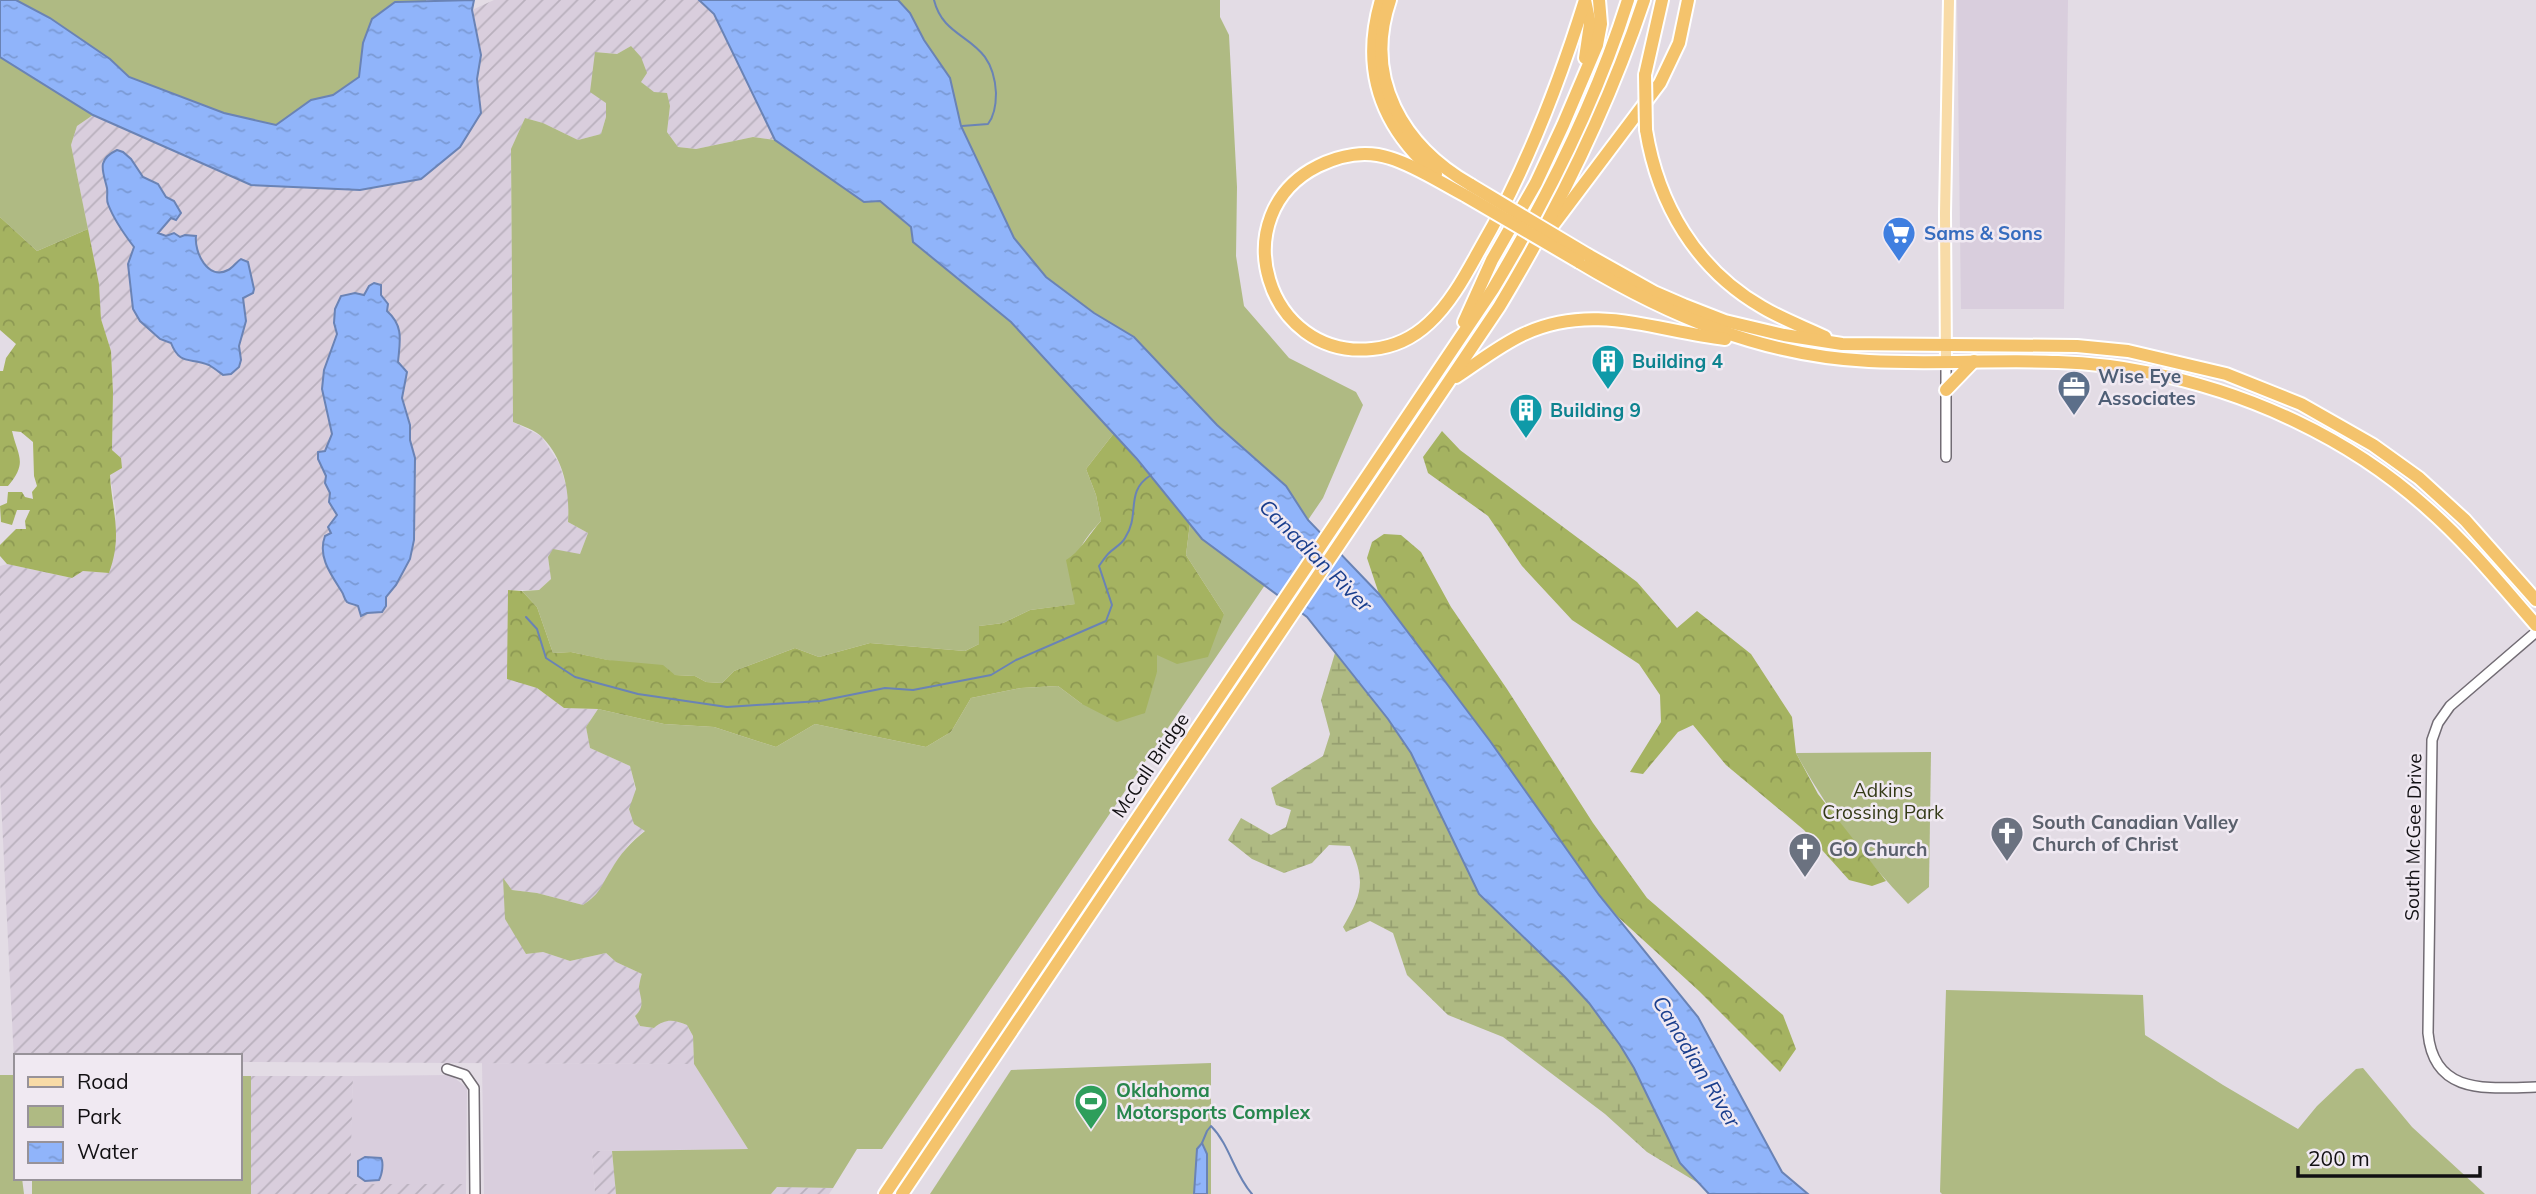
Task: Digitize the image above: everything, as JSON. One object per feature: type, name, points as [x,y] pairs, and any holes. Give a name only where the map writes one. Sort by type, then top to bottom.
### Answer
[{"type":"highway","points":[[1381,0],[1374,30],[1373,59],[1377,86],[1384,108],[1403,142],[1416,157],[1668,311],[1716,331],[1752,342]]},
{"type":"highway","points":[[1390,0],[1384,25],[1382,54],[1392,101],[1399,118],[1418,146],[1468,191]]},
{"type":"highway","points":[[1468,191],[1376,155],[1348,155],[1307,171],[1280,199],[1273,211],[1265,238],[1267,273],[1278,302],[1303,330],[1326,343],[1344,348],[1363,350],[1390,346],[1404,341],[1430,322],[1469,268],[1516,183],[1554,93],[1585,0]]},
{"type":"highway","points":[[1585,0],[1595,24]]},
{"type":"highway","points":[[1447,358],[1492,260],[1541,174],[1563,125],[1584,62],[1600,0]]},
{"type":"highway","points":[[1447,358],[1499,278],[1560,169],[1602,74],[1628,0]]},
{"type":"highway","points":[[1529,258],[1602,112],[1644,0]]},
{"type":"highway","points":[[1662,0],[1645,75],[1644,97],[1646,130],[1656,176],[1665,200],[1700,255],[1733,287],[1762,308],[1842,344]]},
{"type":"highway","points":[[1529,258],[1660,83],[1679,43],[1688,0]]},
{"type":"highway","name":"McCall Bridge","points":[[902,1194],[1499,307],[1529,258]]},
{"type":"highway","points":[[1583,258],[1654,292],[1725,321],[1784,335],[1842,344],[2077,345],[2128,351],[2227,374],[2301,404],[2372,445],[2419,478],[2465,520],[2536,600]]},
{"type":"highway","points":[[1449,380],[1509,342],[1538,328],[1568,321],[1613,319],[1837,359],[2067,364],[2146,372],[2240,398],[2298,422],[2360,456],[2425,506],[2456,535],[2536,625]]},
{"type":"highway","name":"McCall Bridge","points":[[885,1194],[1447,358]]},
{"type":"highway","points":[[1946,390],[1974,361]]},
{"type":"main road","points":[[1946,362],[1945,224],[1949,0]]},
{"type":"street","points":[[1946,362],[1946,457]]},
{"type":"street","name":"South McGee Drive","points":[[2536,632],[2450,706],[2438,723],[2432,740],[2428,1033],[2435,1061],[2452,1079],[2473,1086],[2536,1087]]},
{"type":"street","points":[[447,1069],[465,1075],[474,1088],[475,1194]]},
{"type":"shaded area","points":[[494,0],[699,0],[714,14],[775,140],[753,137],[696,149],[678,147],[667,132],[670,106],[641,82],[631,46],[617,54],[596,52],[606,102],[606,117],[601,134],[578,140],[543,123],[525,118],[511,150],[513,422],[541,436],[559,463],[570,498],[568,522],[588,533],[580,554],[548,557],[551,579],[539,590],[508,590],[537,688],[564,708],[598,709],[586,727],[590,748],[630,766],[645,830],[629,844],[597,895],[583,905],[537,893],[512,890],[503,879],[526,954],[543,952],[570,961],[606,953],[616,962],[642,974],[639,986],[643,996],[641,1010],[635,1016],[640,1026],[654,1028],[661,1022],[673,1020],[687,1025],[693,1036],[694,1064],[242,1062],[242,1054],[14,1054],[14,1061],[0,780],[0,566],[7,564],[72,578],[83,571],[109,573],[116,513],[110,475],[121,458],[112,450],[111,351],[101,319],[99,284],[71,145],[77,126],[93,115],[251,185],[421,179],[460,147],[481,112],[477,79],[481,54],[472,10]]},
{"type":"shaded area","points":[[1957,0],[2068,0],[2064,309],[1961,309]]},
{"type":"shaded area","points":[[482,1063],[694,1064],[748,1149],[592,1151],[595,1194],[484,1194]]},
{"type":"shaded area","points":[[451,1075],[467,1088],[466,1184],[349,1184],[353,1076]]},
{"type":"shaded area","points":[[251,1076],[353,1076],[350,1184],[466,1184],[466,1194],[251,1194]]},
{"type":"shaded area","points":[[592,1151],[612,1151],[616,1194],[595,1194]]},
{"type":"shaded area","points":[[777,1187],[833,1188],[829,1194],[771,1194]]},
{"type":"green space","points":[[16,0],[426,0],[426,3],[395,2],[363,43],[359,77],[333,95],[311,100],[276,125],[224,113],[129,77],[110,59],[50,18]]},
{"type":"green space","points":[[898,0],[1220,0],[1220,17],[1229,35],[1237,187],[1236,256],[1244,306],[1289,358],[1356,392],[1363,405],[1323,498],[1308,520],[1286,486],[1217,425],[1134,337],[1094,313],[1046,277],[1014,238],[961,126],[950,78],[924,40],[910,13]]},
{"type":"green space","points":[[631,46],[641,57],[647,73],[641,82],[654,92],[667,93],[670,106],[667,132],[678,147],[696,149],[753,137],[775,140],[864,202],[880,201],[911,228],[913,242],[1011,322],[1114,433],[1086,469],[1096,495],[1101,521],[1079,550],[1076,604],[1030,610],[1003,623],[979,626],[979,644],[965,651],[870,643],[819,657],[795,648],[734,671],[722,683],[706,682],[695,676],[675,675],[571,652],[553,653],[537,607],[522,591],[539,590],[551,579],[548,557],[553,549],[580,554],[588,533],[568,522],[564,477],[550,447],[537,433],[513,422],[511,149],[525,118],[543,123],[578,140],[601,134],[606,117],[606,103],[590,92],[595,52],[617,54]]},
{"type":"green space","points":[[0,57],[93,115],[77,126],[71,145],[88,229],[37,251],[0,217]]},
{"type":"green space","points":[[0,217],[37,251],[88,229],[99,284],[101,319],[111,351],[112,450],[121,458],[122,468],[110,475],[116,535],[109,573],[83,571],[72,578],[7,564],[0,556],[0,545],[16,529],[26,529],[25,521],[30,510],[17,510],[12,525],[1,522],[0,506],[7,503],[8,492],[22,492],[25,497],[33,499],[32,492],[37,486],[33,442],[21,432],[12,431],[20,465],[8,486],[0,486],[0,371],[3,371],[6,358],[16,344],[0,330]]},
{"type":"green space","points":[[1442,431],[1460,450],[1637,582],[1677,628],[1697,611],[1751,654],[1792,717],[1796,753],[1818,794],[1886,881],[1872,886],[1849,880],[1804,830],[1726,765],[1693,725],[1678,732],[1643,774],[1630,772],[1661,722],[1660,695],[1639,664],[1572,620],[1522,566],[1488,516],[1428,473],[1423,457]]},
{"type":"green space","points":[[1114,433],[1190,523],[1186,555],[1224,614],[1208,657],[1177,664],[1157,655],[1157,672],[1145,713],[1117,722],[1082,704],[1058,686],[1021,688],[971,698],[951,732],[926,747],[815,724],[776,747],[714,727],[664,724],[598,709],[564,708],[537,688],[507,679],[508,590],[522,591],[537,607],[553,653],[571,652],[608,660],[663,665],[675,675],[695,676],[706,682],[722,683],[734,671],[795,648],[819,657],[870,643],[965,651],[979,644],[979,626],[1003,623],[1030,610],[1075,604],[1066,560],[1080,548],[1101,521],[1096,495],[1086,469]]},
{"type":"green space","points":[[1190,523],[1202,539],[1265,585],[882,1149],[857,1149],[833,1188],[777,1187],[771,1194],[616,1194],[612,1151],[748,1149],[694,1064],[693,1036],[687,1025],[670,1021],[654,1028],[640,1026],[635,1016],[641,1005],[639,987],[642,974],[616,962],[606,953],[570,961],[543,952],[526,954],[505,919],[503,878],[512,890],[537,893],[583,905],[597,893],[614,864],[645,831],[634,824],[629,809],[636,789],[630,766],[590,748],[586,727],[598,709],[664,724],[714,727],[776,747],[815,724],[926,747],[951,732],[971,698],[1021,688],[1058,686],[1082,704],[1157,672],[1157,654],[1224,614],[1186,555]]},
{"type":"green space","points":[[1384,534],[1401,535],[1421,552],[1451,607],[1593,823],[1647,898],[1783,1015],[1796,1049],[1780,1072],[1699,991],[1618,917],[1599,895],[1490,741],[1379,594],[1367,558],[1372,542]]},
{"type":"green space","points":[[1335,653],[1388,719],[1411,753],[1479,894],[1589,1003],[1634,1068],[1680,1163],[1703,1186],[1647,1152],[1605,1114],[1503,1037],[1448,1015],[1407,975],[1393,933],[1370,921],[1346,932],[1343,927],[1360,888],[1358,869],[1350,846],[1329,845],[1312,863],[1284,873],[1252,859],[1228,840],[1241,818],[1271,835],[1286,827],[1291,810],[1276,805],[1271,788],[1323,756],[1330,734],[1321,700]]},
{"type":"green space","name":"Adkins Crossing Park","points":[[1931,752],[1929,887],[1908,904],[1847,832],[1796,753]]},
{"type":"green space","points":[[1946,990],[2143,995],[2145,1035],[2298,1129],[2317,1106],[2356,1069],[2363,1068],[2412,1127],[2485,1194],[1942,1194]]},
{"type":"green space","name":"Oklahoma Motorsports Complex","points":[[1211,1063],[1211,1194],[930,1194],[1011,1070]]},
{"type":"green space","points":[[0,1075],[14,1075],[14,1180],[22,1180],[24,1194],[0,1194]]},
{"type":"green space","points":[[242,1076],[251,1076],[251,1194],[32,1194],[32,1180],[242,1180]]},
{"type":"water","points":[[0,0],[16,0],[50,18],[110,59],[129,77],[224,113],[276,125],[311,100],[333,95],[359,77],[363,43],[372,19],[395,2],[474,0],[472,10],[481,55],[477,79],[481,113],[460,147],[421,179],[360,190],[251,185],[93,115],[0,57]]},
{"type":"water","name":"Canadian River","points":[[699,0],[898,0],[910,13],[924,40],[950,78],[961,126],[1014,238],[1046,277],[1094,313],[1134,337],[1217,425],[1286,486],[1308,520],[1379,594],[1490,741],[1599,895],[1698,1017],[1782,1172],[1808,1194],[1709,1194],[1680,1163],[1620,1045],[1589,1003],[1565,977],[1479,894],[1411,753],[1388,719],[1307,617],[1202,539],[1137,459],[1011,322],[913,242],[911,227],[880,201],[864,202],[775,140],[714,14]]},
{"type":"water","points":[[117,150],[131,159],[143,177],[158,184],[181,213],[176,220],[171,218],[158,233],[166,236],[174,233],[180,237],[196,236],[200,257],[214,272],[228,270],[241,259],[248,262],[254,289],[253,293],[243,298],[246,321],[239,346],[241,360],[239,367],[231,374],[223,375],[209,365],[182,358],[171,343],[160,339],[140,321],[133,309],[128,264],[134,247],[119,227],[108,204],[103,171],[106,158]]},
{"type":"water","points":[[374,283],[381,285],[381,295],[388,304],[387,311],[396,322],[400,341],[398,362],[407,372],[402,398],[410,425],[410,440],[415,458],[414,540],[410,559],[386,597],[386,606],[382,612],[361,616],[358,606],[346,601],[324,559],[325,536],[331,533],[328,527],[337,515],[329,502],[330,493],[318,452],[325,451],[332,434],[322,389],[324,370],[337,334],[334,323],[335,309],[341,296],[355,293],[364,295]]},
{"type":"water","points":[[1202,1143],[1207,1154],[1207,1194],[1194,1194],[1197,1149]]},
{"type":"water","points":[[365,1157],[381,1158],[379,1180],[365,1181],[358,1176],[358,1161]]},
{"type":"waterway","points":[[934,0],[948,25],[987,59],[993,74],[996,101],[990,121],[988,124],[962,126]]},
{"type":"waterway","points":[[526,617],[537,629],[546,658],[575,677],[638,694],[727,707],[820,701],[885,688],[913,690],[991,675],[1016,660],[1106,621],[1112,605],[1099,566],[1125,538],[1130,529],[1135,496],[1143,482],[1151,475]]},
{"type":"waterway","points":[[1202,1143],[1211,1126],[1252,1194]]},
{"type":"place","name":"Sams & Sons","points":[[1899,263]]},
{"type":"place","name":"Building 4","points":[[1608,391]]},
{"type":"place","name":"Wise Eye Associates","points":[[2074,417]]},
{"type":"place","name":"Building 9","points":[[1526,440]]},
{"type":"place","name":"South Canadian Valley Church of Christ","points":[[2007,863]]},
{"type":"place","name":"GO Church","points":[[1805,879]]},
{"type":"place","name":"Oklahoma Motorsports Complex","points":[[1091,1131]]}]
